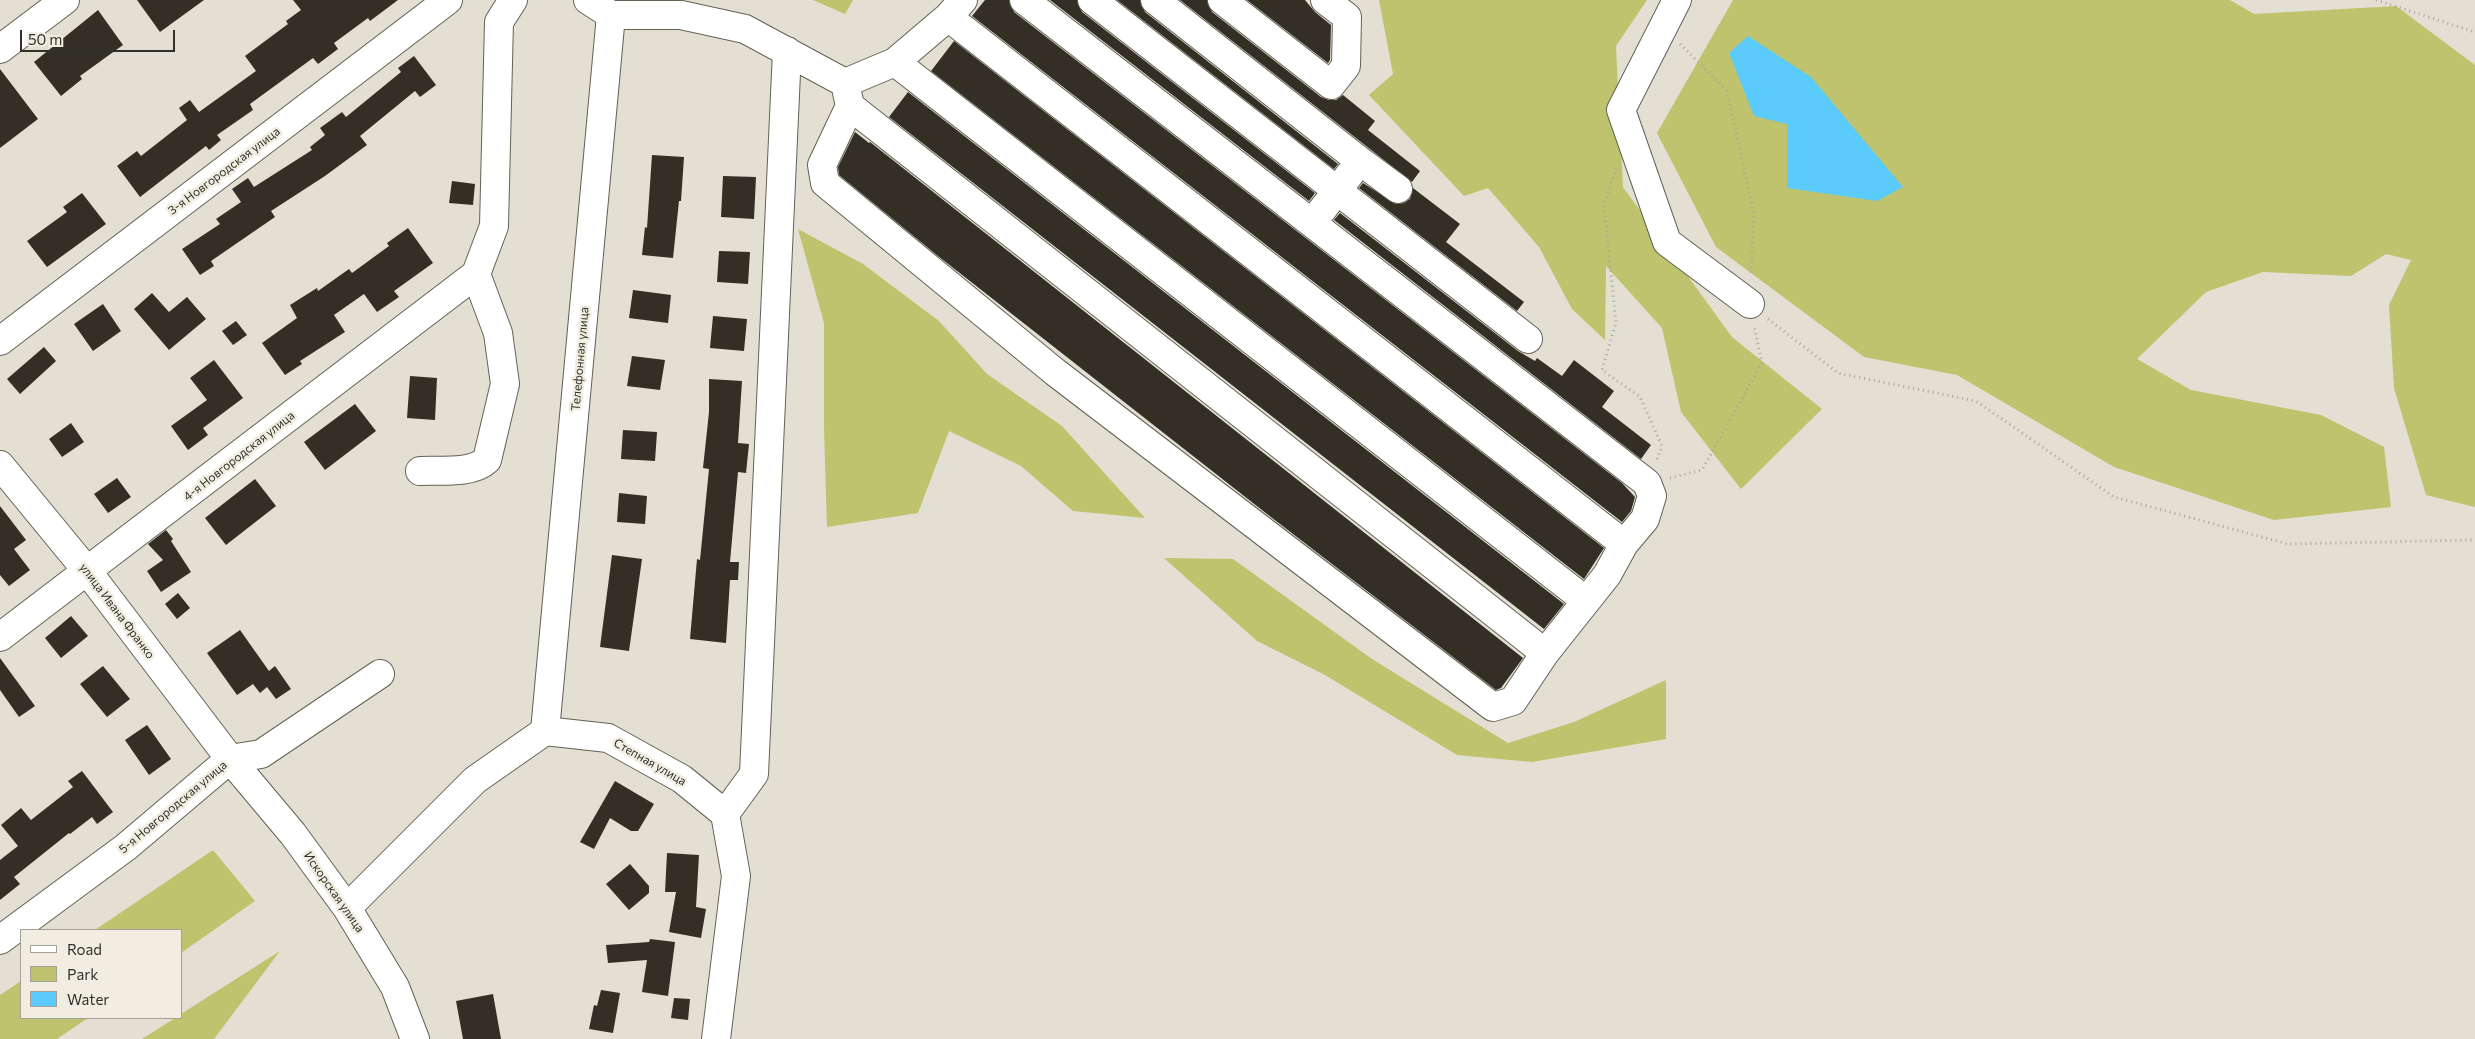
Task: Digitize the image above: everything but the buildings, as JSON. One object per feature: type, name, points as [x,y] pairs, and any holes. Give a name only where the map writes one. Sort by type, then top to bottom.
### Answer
[{"type":"street","points":[[0,49],[65,0]]},
{"type":"street","name":"3-я Новгородская улица","points":[[0,341],[448,0]]},
{"type":"street","points":[[420,471],[471,468],[481,465],[487,460],[505,384],[498,332],[476,274],[494,226],[499,22],[513,0]]},
{"type":"street","points":[[588,0],[611,15],[681,14],[745,29],[787,51],[848,95],[1545,653]]},
{"type":"street","points":[[1024,0],[1647,483],[1652,496],[1645,519],[1624,544],[1607,575],[1585,600],[1566,629],[1545,653],[1513,701],[1493,707],[1055,372],[825,183],[822,165],[848,95],[895,62],[955,9],[1624,544]]},
{"type":"street","points":[[1092,0],[1528,340]]},
{"type":"street","points":[[1155,0],[1398,189]]},
{"type":"street","points":[[1222,0],[1331,85],[1346,66],[1347,17],[1325,0]]},
{"type":"street","points":[[1676,0],[1620,110],[1667,242],[1750,304]]},
{"type":"street","name":"Телефонная улица","points":[[546,731],[611,15]]},
{"type":"street","points":[[716,1039],[736,876],[725,814],[754,774],[787,51]]},
{"type":"street","points":[[895,62],[1585,600]]},
{"type":"street","points":[[1312,223],[1360,160]]},
{"type":"street","name":"4-я Новгородская улица","points":[[0,637],[88,572],[476,274]]},
{"type":"street","name":"улица Ивана Франко","points":[[0,465],[88,572],[230,759]]},
{"type":"street","name":"5-я Новгородская улица","points":[[0,940],[126,847],[230,759],[261,754],[380,674]]},
{"type":"street","points":[[347,908],[474,780],[546,731]]},
{"type":"street","name":"Степная улица","points":[[546,731],[608,738],[682,778],[725,814]]},
{"type":"street","name":"Искорская улица","points":[[230,759],[293,834],[347,908],[395,987],[415,1039]]},
{"type":"path","points":[[2376,0],[2475,32]]},
{"type":"path","points":[[1628,131],[1604,204],[1616,322],[1602,370],[1640,397],[1662,446]]},
{"type":"path","points":[[1750,304],[1838,373],[1976,401],[2114,498],[2288,544],[2475,540]]},
{"type":"green space","points":[[813,0],[853,0],[845,14]]},
{"type":"green space","points":[[1379,0],[1647,0],[1616,46],[1623,187],[1732,337],[1822,409],[1741,489],[1681,412],[1662,328],[1606,266],[1605,340],[1572,309],[1539,247],[1488,188],[1464,196],[1369,95],[1393,74]]},
{"type":"green space","points":[[1733,0],[2230,0],[2254,14],[2396,6],[2475,65],[2475,507],[2426,495],[2394,388],[2389,305],[2411,260],[2386,254],[2351,276],[2263,272],[2206,292],[2137,359],[2191,390],[2321,415],[2384,447],[2391,507],[2274,520],[2114,467],[1957,375],[1864,357],[1716,247],[1657,133]]},
{"type":"green space","points":[[798,229],[863,264],[939,321],[987,374],[1062,426],[1145,518],[1073,511],[1021,466],[949,431],[918,513],[827,527],[824,429],[824,323]]},
{"type":"green space","points":[[1164,558],[1233,559],[1372,659],[1508,743],[1574,722],[1666,680],[1666,739],[1532,762],[1457,755],[1325,675],[1257,641]]},
{"type":"green space","points":[[213,850],[255,901],[182,952],[182,929],[96,929]]},
{"type":"green space","points":[[280,951],[214,1039],[142,1039],[173,1019],[182,1019],[182,1013]]},
{"type":"green space","points":[[20,982],[20,1019],[87,1019],[57,1039],[0,1039],[0,995]]},
{"type":"water","points":[[1748,36],[1811,77],[1903,187],[1877,201],[1787,188],[1787,124],[1754,116],[1729,53]]}]
